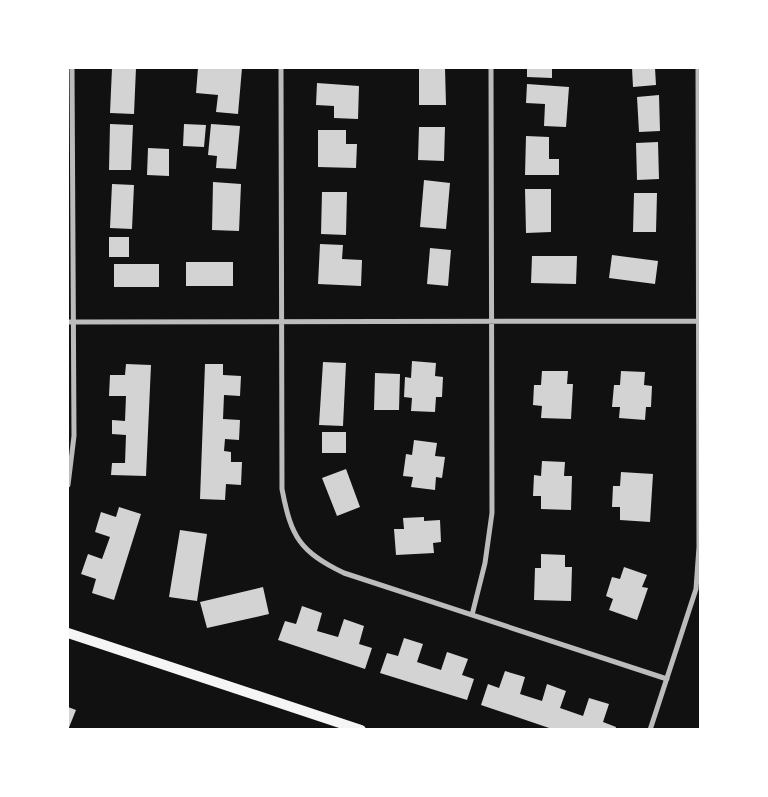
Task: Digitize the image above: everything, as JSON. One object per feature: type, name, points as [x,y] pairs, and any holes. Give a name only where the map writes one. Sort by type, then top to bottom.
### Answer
[{"type":"main road","points":[[68,633],[361,730]]},
{"type":"street","points":[[68,485],[74,436],[70,322],[72,68]]},
{"type":"street","points":[[281,68],[282,489],[288,520],[300,544],[324,563],[344,573],[667,679]]},
{"type":"street","points":[[472,615],[485,563],[492,513],[490,322],[491,68]]},
{"type":"street","points":[[650,730],[696,581],[699,547],[698,68]]},
{"type":"street","points":[[70,322],[700,320]]},
{"type":"building","points":[[112,68],[136,68],[134,114],[110,113]]},
{"type":"building","points":[[198,68],[242,68],[238,114],[216,112],[218,95],[196,93]]},
{"type":"building","points":[[419,68],[445,68],[446,105],[419,105]]},
{"type":"building","points":[[527,68],[552,68],[552,78],[527,77]]},
{"type":"building","points":[[632,68],[655,68],[656,85],[633,87]]},
{"type":"building","points":[[317,83],[359,86],[358,119],[334,118],[334,106],[316,105]]},
{"type":"building","points":[[527,84],[569,87],[566,127],[544,126],[545,104],[526,103]]},
{"type":"building","points":[[659,95],[660,131],[639,132],[637,97]]},
{"type":"building","points":[[110,124],[133,125],[131,170],[109,170]]},
{"type":"building","points":[[184,124],[206,125],[204,147],[183,146]]},
{"type":"building","points":[[211,124],[240,126],[236,169],[216,168],[217,156],[208,155]]},
{"type":"building","points":[[419,127],[445,127],[444,161],[418,160]]},
{"type":"building","points":[[318,130],[346,130],[346,144],[357,144],[356,168],[318,167]]},
{"type":"building","points":[[526,136],[549,137],[549,159],[559,159],[559,175],[525,175]]},
{"type":"building","points":[[658,142],[659,179],[637,180],[636,143]]},
{"type":"building","points":[[148,148],[169,149],[169,176],[147,175]]},
{"type":"building","points":[[424,180],[450,183],[446,229],[420,227]]},
{"type":"building","points":[[213,182],[241,184],[239,231],[212,230]]},
{"type":"building","points":[[112,184],[134,185],[132,229],[110,228]]},
{"type":"building","points":[[525,189],[551,189],[551,232],[526,233]]},
{"type":"building","points":[[322,192],[347,192],[346,235],[321,234]]},
{"type":"building","points":[[634,193],[657,193],[656,232],[633,232]]},
{"type":"building","points":[[109,237],[129,237],[129,257],[109,257]]},
{"type":"building","points":[[320,244],[343,245],[342,259],[362,260],[361,286],[318,284]]},
{"type":"building","points":[[430,248],[451,250],[448,286],[427,284]]},
{"type":"building","points":[[612,255],[658,261],[655,284],[609,278]]},
{"type":"building","points":[[532,256],[577,256],[576,284],[531,283]]},
{"type":"building","points":[[186,262],[233,262],[233,286],[186,286]]},
{"type":"building","points":[[114,264],[159,264],[159,287],[114,287]]},
{"type":"building","points":[[412,361],[436,363],[435,376],[443,377],[442,397],[436,397],[435,412],[411,411],[412,398],[404,397],[405,377],[411,378]]},
{"type":"building","points":[[323,362],[346,363],[343,426],[319,425]]},
{"type":"building","points":[[126,364],[151,365],[146,476],[111,475],[112,463],[125,463],[126,435],[112,434],[112,420],[125,421],[126,396],[109,396],[110,375],[125,375]]},
{"type":"building","points":[[205,364],[223,364],[223,375],[241,376],[240,396],[224,395],[223,419],[240,420],[239,440],[225,439],[224,451],[231,452],[231,462],[242,462],[241,485],[226,484],[225,500],[200,499]]},
{"type":"building","points":[[542,371],[568,371],[567,384],[573,384],[571,419],[541,418],[542,406],[533,405],[534,385],[541,385]]},
{"type":"building","points":[[621,371],[645,372],[644,385],[652,386],[651,407],[646,407],[645,420],[619,418],[620,407],[612,407],[614,385],[620,385]]},
{"type":"building","points":[[375,373],[400,374],[399,410],[374,410]]},
{"type":"building","points":[[322,432],[346,432],[346,453],[322,453]]},
{"type":"building","points":[[414,440],[437,443],[435,456],[445,457],[442,478],[436,477],[435,490],[411,487],[413,477],[403,476],[406,454],[412,455]]},
{"type":"building","points":[[542,461],[565,462],[564,476],[572,476],[571,510],[541,509],[541,496],[533,496],[534,475],[541,476]]},
{"type":"building","points":[[346,469],[360,507],[337,516],[322,478]]},
{"type":"building","points":[[621,472],[653,474],[650,522],[620,520],[620,507],[612,507],[613,486],[620,486]]},
{"type":"building","points":[[119,507],[141,514],[114,600],[92,593],[96,579],[81,574],[88,554],[102,559],[110,537],[95,532],[101,512],[116,517]]},
{"type":"building","points":[[424,517],[424,521],[440,520],[441,542],[433,543],[434,553],[396,555],[394,529],[404,529],[403,518]]},
{"type":"building","points":[[180,530],[207,534],[197,601],[169,597]]},
{"type":"building","points":[[541,554],[565,555],[565,567],[572,567],[571,601],[534,600],[535,568],[541,568]]},
{"type":"building","points":[[624,567],[647,575],[642,587],[648,588],[637,620],[609,610],[613,599],[606,596],[612,577],[620,579]]},
{"type":"building","points":[[263,587],[269,614],[207,628],[200,602]]},
{"type":"building","points":[[302,606],[322,613],[317,631],[338,637],[344,619],[364,626],[359,644],[372,648],[365,669],[278,640],[285,621],[296,624]]},
{"type":"building","points":[[404,638],[423,644],[417,662],[441,670],[447,652],[468,659],[462,675],[474,679],[467,700],[380,673],[387,653],[398,656]]},
{"type":"building","points":[[505,671],[525,677],[520,694],[542,701],[547,684],[566,691],[560,708],[583,716],[589,698],[609,704],[603,722],[616,727],[615,730],[555,730],[481,705],[488,684],[499,688]]},
{"type":"building","points":[[68,707],[76,710],[68,730]]}]
